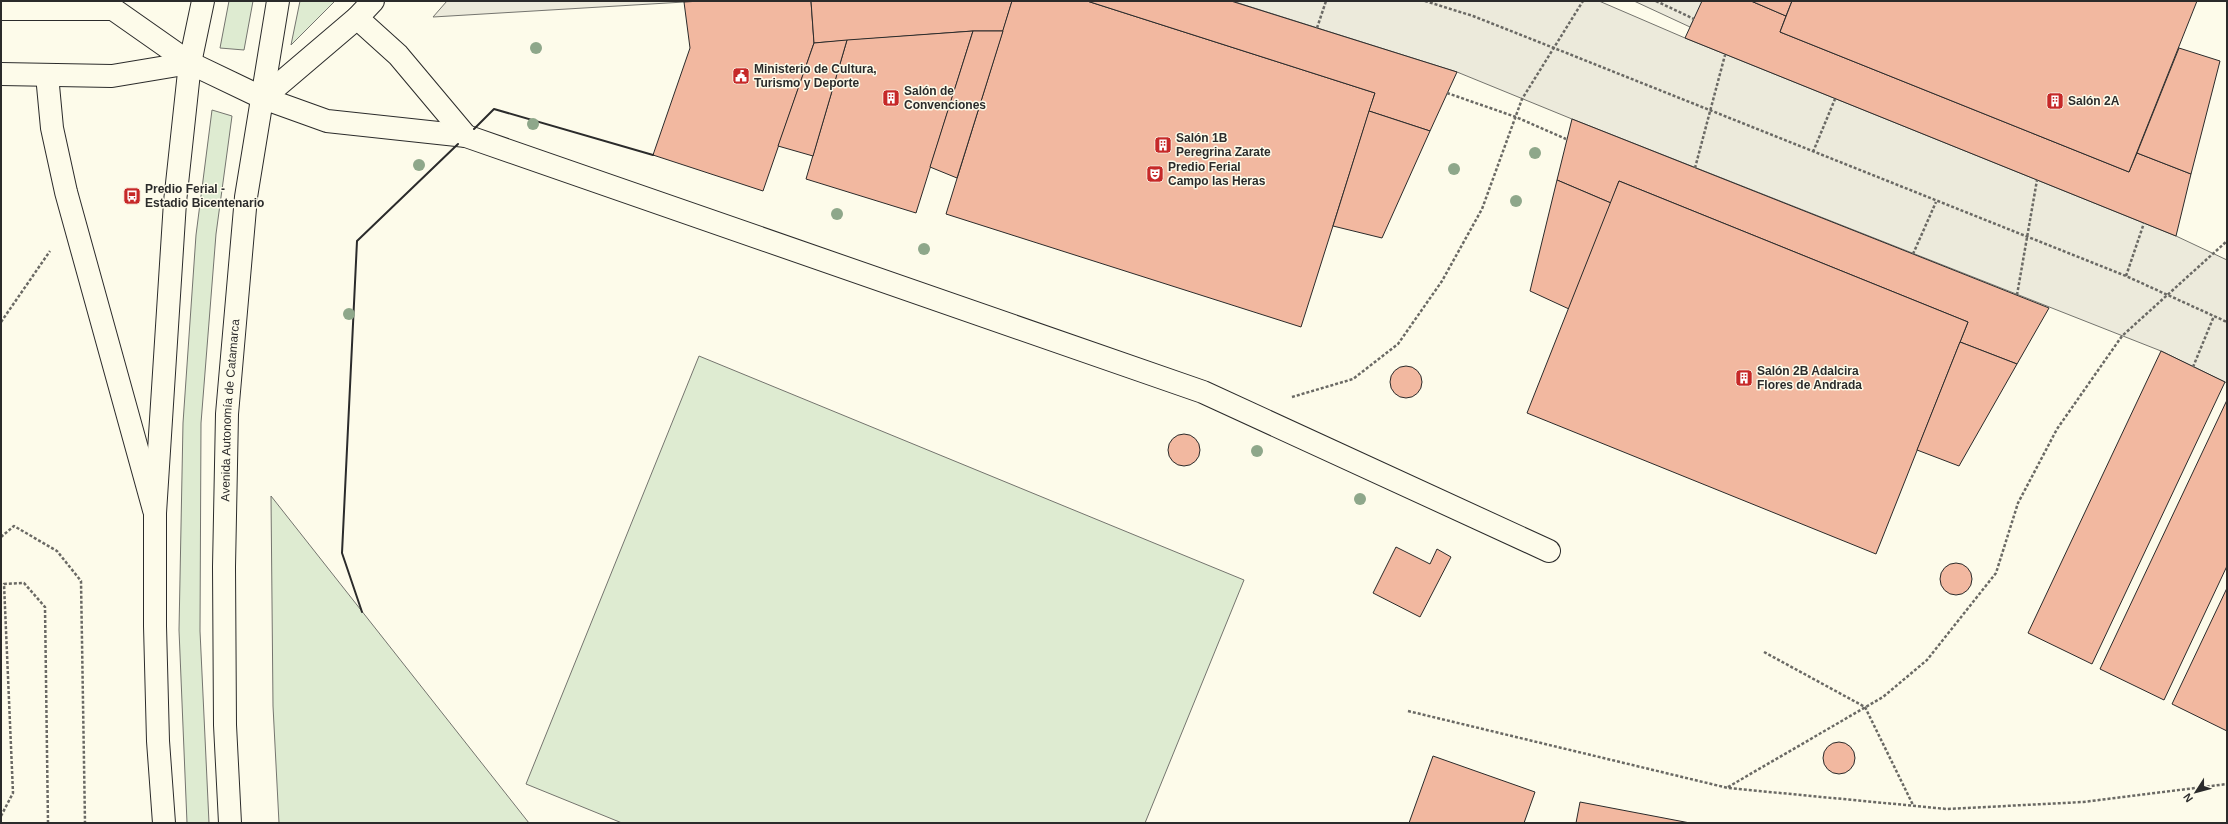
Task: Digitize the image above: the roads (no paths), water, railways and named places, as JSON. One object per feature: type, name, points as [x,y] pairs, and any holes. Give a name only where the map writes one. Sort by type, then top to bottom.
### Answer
[{"type":"main road","points":[[164,823],[157,733],[154,512],[175,202],[190,63],[203,1]]},
{"type":"main road","name":"Avenida Autonomía de Catamarca","points":[[230,823],[225,709],[224,567],[227,414],[246,197],[278,1]]},
{"type":"main road","points":[[263,98],[357,18],[373,1]]},
{"type":"main road","points":[[1,9],[56,5],[113,10],[190,63],[263,98],[327,121],[466,136],[1203,392],[1549,551]]},
{"type":"main road","points":[[357,18],[398,55],[466,136]]},
{"type":"main road","points":[[1,74],[112,76],[190,63]]},
{"type":"main road","points":[[47,75],[52,128],[66,192],[154,512]]},
{"type":"place","name":"Ministerio de Cultura, Turismo y Deporte","points":[[741,76]]},
{"type":"place","name":"Salón de Convenciones","points":[[891,98]]},
{"type":"place","name":"Salón 2A","points":[[2055,101]]},
{"type":"place","name":"Salón 1B Peregrina Zarate","points":[[1163,145]]},
{"type":"place","name":"Predio Ferial Campo las Heras","points":[[1155,174]]},
{"type":"place","name":"Predio Ferial - Estadio Bicentenario","points":[[132,196]]},
{"type":"place","name":"Salón 2B Adalcira Flores de Andrada","points":[[1744,378]]}]
